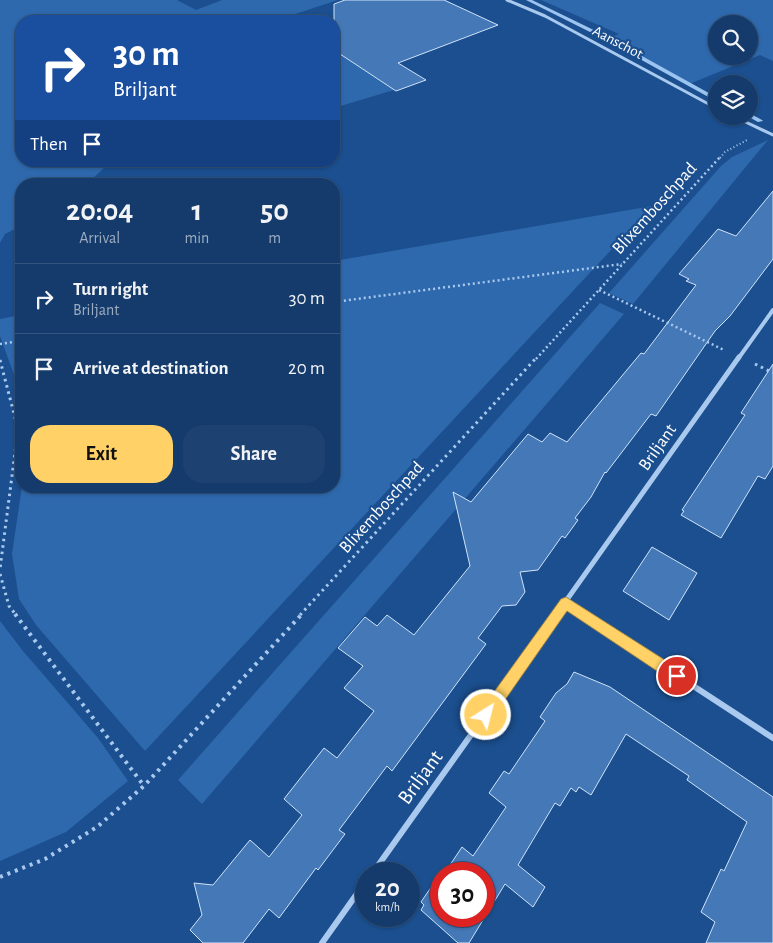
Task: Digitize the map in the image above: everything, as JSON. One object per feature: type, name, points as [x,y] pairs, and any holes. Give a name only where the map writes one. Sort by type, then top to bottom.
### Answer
[{"type":"street","name":"Aanschot","points":[[507,0],[545,16],[708,104]]},
{"type":"street","points":[[750,125],[773,135]]},
{"type":"street","name":"Briljant","points":[[381,862],[773,310]]},
{"type":"street","points":[[566,603],[773,738]]},
{"type":"street","points":[[322,943],[355,896]]},
{"type":"path","name":"Blixemboschpad","points":[[0,877],[45,859],[96,827],[144,786],[725,152],[763,132]]},
{"type":"path","points":[[340,301],[622,264]]},
{"type":"path","points":[[599,290],[773,373]]},
{"type":"path","points":[[0,344],[15,342]]},
{"type":"path","points":[[0,360],[15,418]]},
{"type":"path","points":[[0,569],[15,452]]},
{"type":"path","points":[[0,574],[10,606],[144,786]]},
{"type":"shaded area","points":[[0,0],[177,0],[196,10],[222,0],[338,0],[292,15],[15,15],[15,167],[105,167],[93,178],[15,178],[15,229],[5,234],[0,243]]},
{"type":"shaded area","points":[[541,0],[773,0],[773,61],[758,56],[758,15],[708,15],[708,65],[736,65],[687,85],[606,39],[619,34]]},
{"type":"shaded area","points":[[342,49],[404,87],[340,106],[340,50]]},
{"type":"shaded area","points":[[768,140],[633,304],[609,293],[721,166],[732,157]]},
{"type":"shaded area","points":[[652,206],[145,751],[36,625],[19,599],[12,554],[21,493],[340,493],[340,260]]},
{"type":"shaded area","points":[[600,303],[624,314],[202,804],[178,780]]},
{"type":"shaded area","points":[[15,316],[15,377],[0,336],[0,319]]},
{"type":"shaded area","points":[[0,621],[23,651],[98,738],[128,781],[66,832],[0,861]]},
{"type":"building","points":[[345,0],[444,0],[498,25],[398,63],[426,80],[396,91],[340,54],[340,15],[334,15],[334,4]]},
{"type":"building","points":[[773,191],[773,259],[730,316],[715,331],[656,416],[651,414],[605,472],[591,497],[575,518],[578,520],[565,538],[562,536],[538,570],[520,572],[525,592],[516,605],[502,606],[478,638],[486,644],[392,771],[387,766],[339,830],[345,834],[318,870],[316,868],[279,918],[269,909],[243,943],[203,943],[190,930],[202,915],[194,883],[213,885],[250,840],[269,857],[302,815],[284,799],[324,748],[337,758],[374,711],[344,688],[363,666],[338,648],[365,617],[377,626],[387,615],[414,635],[470,566],[453,492],[471,502],[528,434],[542,442],[550,433],[567,442],[641,353],[644,354],[696,285],[686,281],[689,279],[679,274],[718,229],[736,236]]},
{"type":"building","points":[[773,364],[773,466],[765,479],[758,476],[721,538],[681,515],[684,511],[682,510],[745,415],[741,413]]},
{"type":"building","points":[[652,547],[697,573],[669,620],[623,591]]},
{"type":"building","points":[[574,672],[610,687],[773,797],[773,943],[706,943],[715,922],[701,912],[721,869],[724,871],[747,822],[687,780],[689,776],[626,734],[591,795],[579,787],[576,792],[571,788],[560,806],[555,803],[518,865],[545,887],[533,907],[505,884],[495,900],[495,862],[452,862],[462,847],[473,856],[506,807],[489,793],[504,771],[509,774],[545,721],[540,717],[556,693],[567,684]]},
{"type":"building","points":[[430,889],[430,918],[421,910],[424,905],[421,902]]},
{"type":"building","points":[[440,927],[479,927],[469,943],[458,943]]},
{"type":"waterway","points":[[528,0],[602,36],[708,95]]},
{"type":"route","points":[[486,715],[566,603],[677,676]]}]
